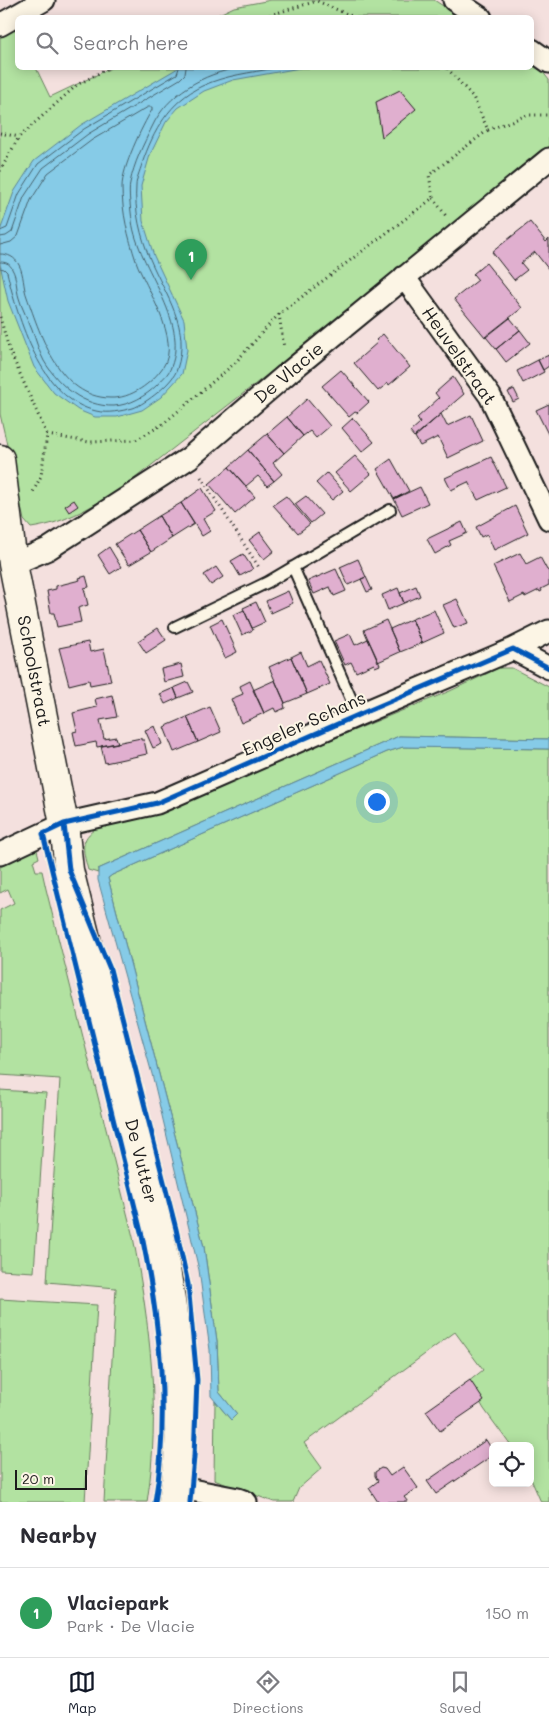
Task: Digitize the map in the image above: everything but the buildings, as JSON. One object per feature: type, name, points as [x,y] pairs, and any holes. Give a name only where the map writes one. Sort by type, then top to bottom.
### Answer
[{"type":"street","points":[[18,15],[44,0]]},
{"type":"street","points":[[454,0],[476,15]]},
{"type":"street","points":[[0,25],[15,16]]},
{"type":"street","points":[[534,51],[549,62]]},
{"type":"street","name":"De Vlacie","points":[[13,564],[48,549],[189,458],[288,373],[549,159]]},
{"type":"street","name":"Heuvelstraat","points":[[404,277],[490,396],[542,488],[549,519]]},
{"type":"street","name":"Schoolstraat","points":[[0,459],[5,536],[13,564],[64,824]]},
{"type":"street","name":"Engeler Schans","points":[[0,854],[64,824],[156,803],[513,649],[549,631]]},
{"type":"street","points":[[513,649],[549,668]]},
{"type":"street","name":"De Vutter","points":[[64,824],[69,870],[159,1234],[170,1288],[179,1381],[179,1442],[174,1495]]},
{"type":"street","points":[[174,1495],[238,1499],[246,1502]]},
{"type":"lane","points":[[175,627],[268,582],[390,510]]},
{"type":"lane","name":"Engeler Schans","points":[[293,567],[358,715]]},
{"type":"path","points":[[270,15],[317,1],[349,15]]},
{"type":"path","points":[[0,171],[19,137],[77,85],[104,70]]},
{"type":"path","points":[[449,70],[474,97],[488,130]]},
{"type":"path","points":[[47,436],[89,442],[136,440],[163,424],[235,363],[279,314],[433,198],[428,175],[488,130],[527,115],[549,115]]},
{"type":"path","points":[[0,133],[19,137]]},
{"type":"path","points":[[279,314],[288,373]]},
{"type":"path","points":[[0,316],[9,349],[47,436],[41,476],[28,501]]},
{"type":"path","points":[[189,458],[268,582]]},
{"type":"green space","points":[[271,0],[434,0],[457,15],[217,15],[234,7]]},
{"type":"green space","points":[[15,25],[15,70],[37,70],[50,97],[107,70],[534,70],[534,65],[542,71],[549,80],[549,150],[337,320],[125,486],[68,518],[31,528],[24,520],[0,414],[0,36]]},
{"type":"green space","points":[[499,668],[512,668],[549,687],[549,739],[399,736],[98,869],[98,873],[88,870],[84,855],[84,844],[89,834],[102,825],[203,792],[450,691]]},
{"type":"green space","points":[[403,747],[549,749],[549,1502],[541,1502],[534,1486],[534,1442],[508,1442],[484,1409],[468,1382],[483,1370],[455,1332],[304,1443],[322,1468],[299,1488],[293,1502],[274,1502],[214,1480],[215,1401],[231,1420],[237,1414],[219,1392],[217,1341],[204,1247],[108,878],[387,752]]},
{"type":"green space","points":[[37,850],[39,858],[33,861],[36,871],[42,871],[133,1237],[139,1270],[152,1369],[153,1435],[147,1502],[104,1502],[116,1288],[47,1282],[60,1079],[0,1075],[0,910],[14,903],[8,889],[0,893],[0,867]]},
{"type":"green space","points":[[0,1090],[46,1093],[34,1272],[0,1270]]},
{"type":"green space","points":[[0,1299],[97,1305],[85,1502],[0,1502]]},
{"type":"water","points":[[175,70],[289,70],[233,80],[204,91],[178,108],[166,122],[150,155],[141,186],[143,221],[154,256],[184,320],[187,350],[182,374],[161,397],[142,410],[117,417],[95,417],[78,410],[54,393],[34,367],[8,301],[0,264],[0,231],[14,192],[34,161],[81,125]]},
{"type":"water","points":[[399,736],[549,739],[549,749],[403,747],[387,752],[108,878],[204,1247],[217,1341],[219,1392],[237,1414],[231,1420],[211,1396],[210,1350],[199,1270],[152,1074],[98,880],[98,869]]},
{"type":"cycle path","points":[[155,1502],[162,1436],[162,1402],[161,1369],[154,1302],[142,1236],[43,834],[64,824],[157,803],[513,649],[549,668]]},
{"type":"cycle path","points":[[64,824],[69,870],[110,969],[176,1229],[188,1284],[197,1380],[190,1502]]},
{"type":"place","name":"Vlaciepark","points":[[191,280]]}]
